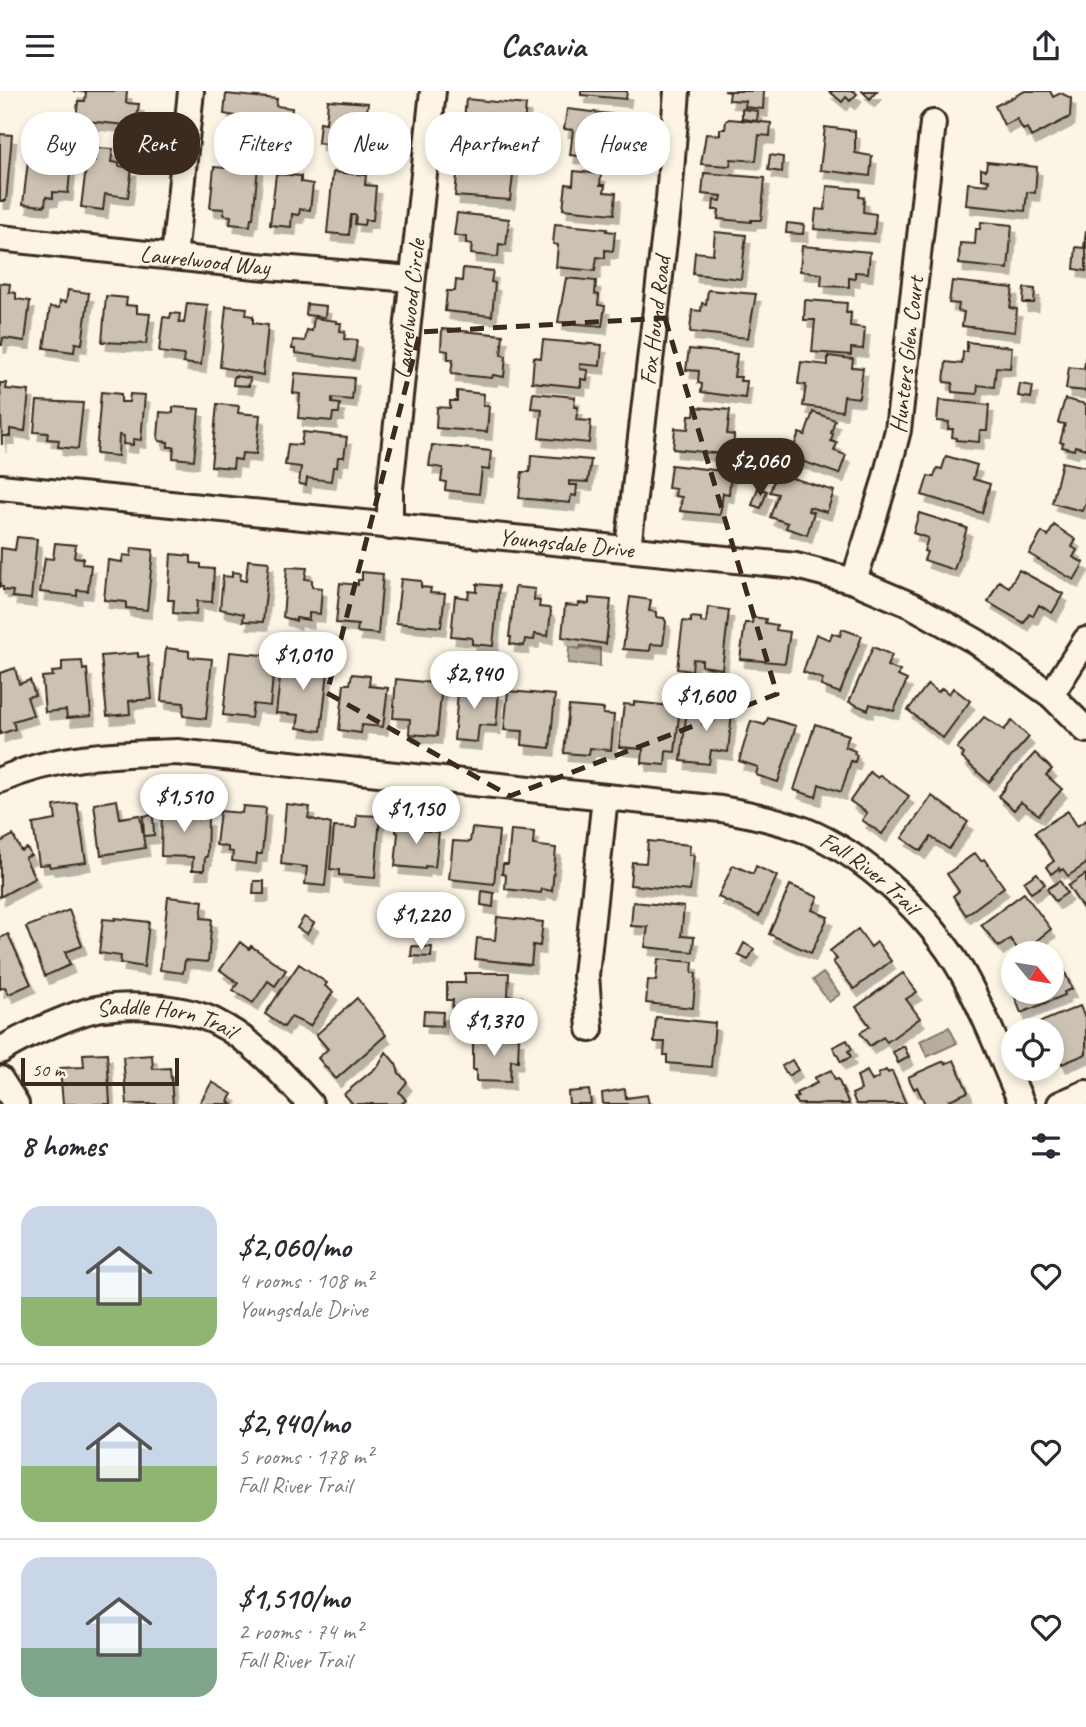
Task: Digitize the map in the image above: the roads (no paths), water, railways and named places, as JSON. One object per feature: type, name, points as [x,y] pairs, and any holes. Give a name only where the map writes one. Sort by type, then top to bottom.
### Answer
[{"type":"street","points":[[174,257],[191,91]]},
{"type":"street","name":"Laurelwood Circle","points":[[390,527],[390,488],[433,91]]},
{"type":"street","name":"Fox Hound Road","points":[[628,548],[669,199],[677,91]]},
{"type":"street","name":"Hunters Glen Court","points":[[854,581],[898,430],[933,123]]},
{"type":"street","name":"Laurelwood Way","points":[[0,239],[411,279]]},
{"type":"street","name":"Youngsdale Drive","points":[[0,487],[796,566],[854,581],[913,606],[976,642],[1051,695],[1086,730]]},
{"type":"street","points":[[1051,695],[1086,640]]},
{"type":"street","name":"Fall River Trail","points":[[0,780],[55,761],[100,754],[177,753],[722,809],[764,817],[807,831],[842,850],[876,874],[908,902],[962,971],[1022,1104]]},
{"type":"street","points":[[590,1029],[586,975],[605,797]]},
{"type":"street","name":"Saddle Horn Trail","points":[[0,1051],[13,1042],[101,1008],[146,1006],[185,1012],[212,1020],[238,1035],[269,1058],[310,1104]]},
{"type":"street","points":[[0,1079],[16,1104]]},
{"type":"street","points":[[1060,1104],[1086,1093]]}]
